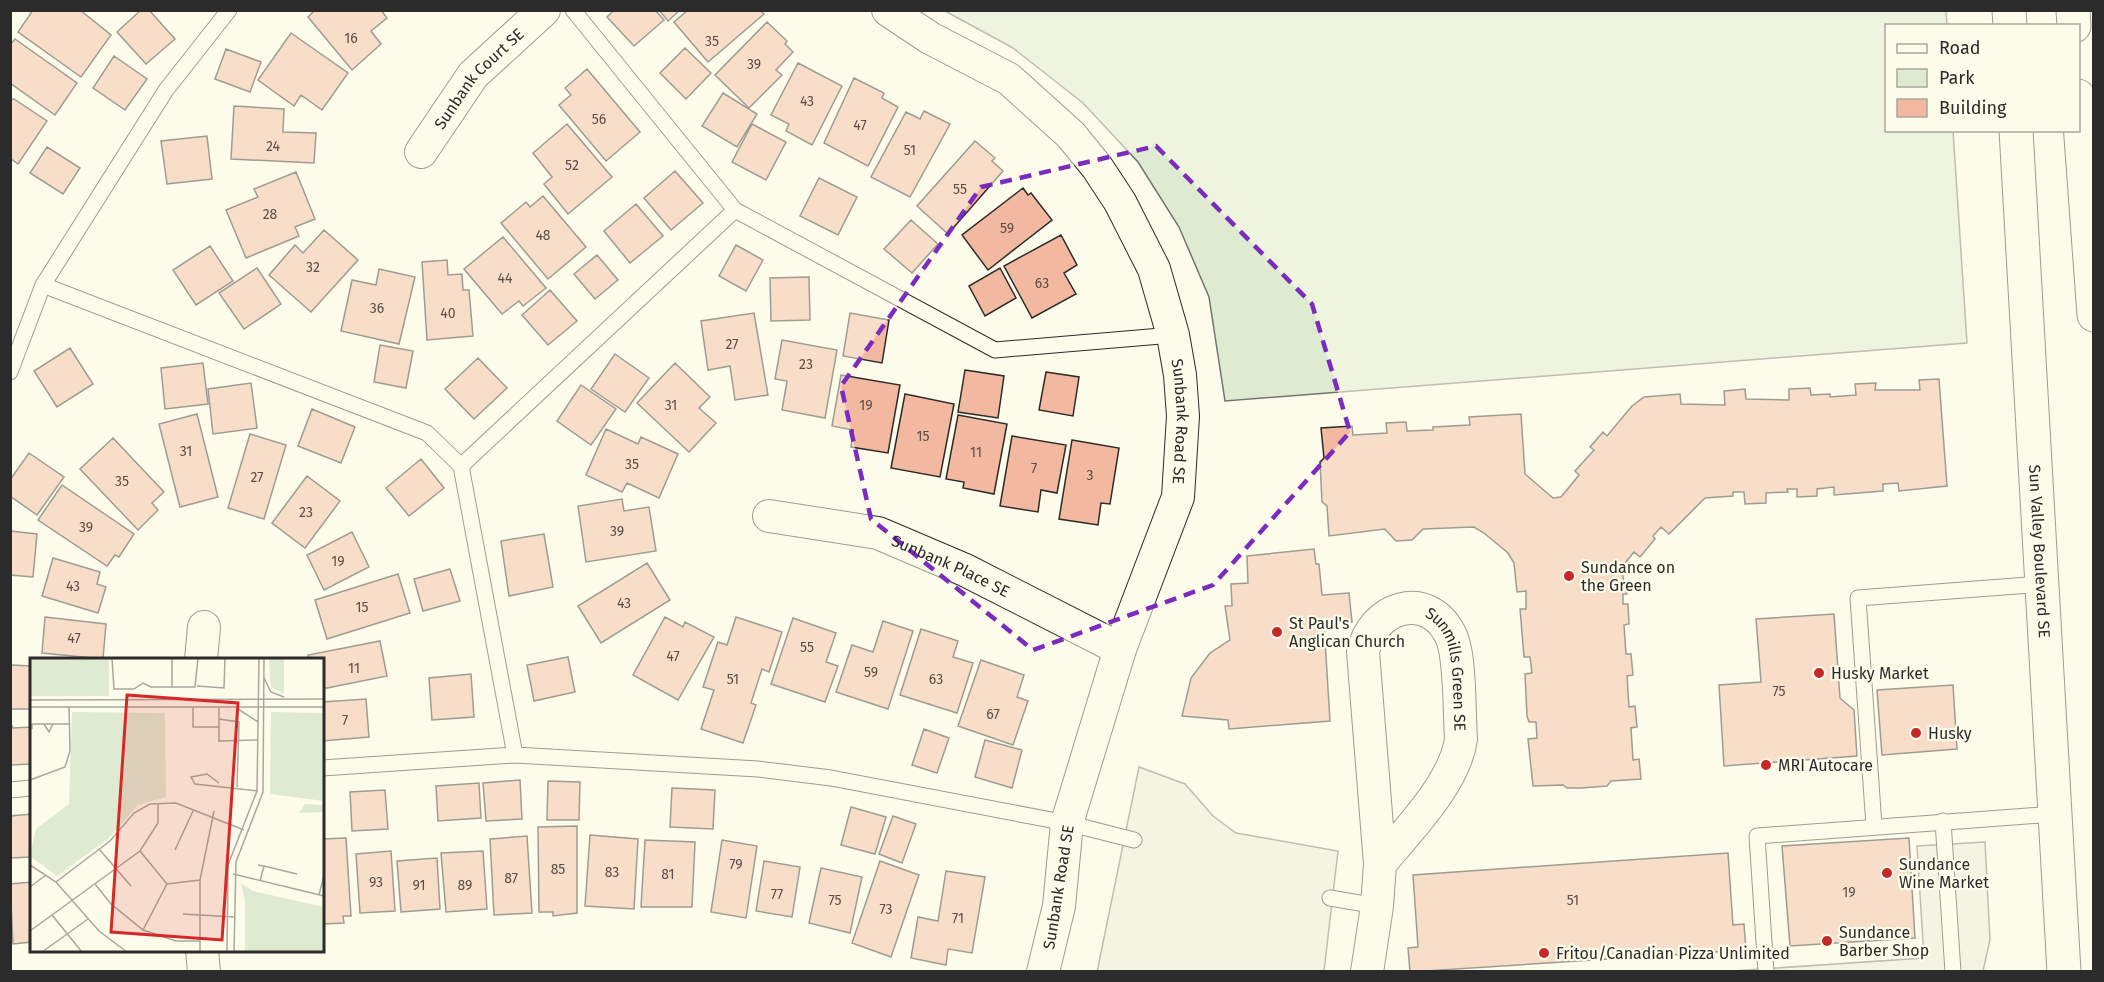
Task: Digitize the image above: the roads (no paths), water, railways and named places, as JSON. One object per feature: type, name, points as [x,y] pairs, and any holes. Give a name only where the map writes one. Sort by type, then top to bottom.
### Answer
[{"type":"main road","points":[[2080,111],[2094,315]]},
{"type":"main road","name":"Sun Valley Boulevard SE","points":[[2016,132],[2055,814],[2060,964]]},
{"type":"street","name":"Sunbank Court SE","points":[[421,152],[473,75],[544,10]]},
{"type":"street","name":"Sunbank Road SE","points":[[888,10],[930,38],[1009,79],[1071,135],[1114,193],[1140,238],[1154,269],[1173,335],[1183,416],[1178,497],[1120,650],[1067,823],[1059,906],[1043,972]]},
{"type":"street","name":"Sunbank Place SE","points":[[769,516],[878,533],[965,570],[1120,650]]},
{"type":"street","name":"Sunmills Green SE","points":[[1367,972],[1377,906],[1380,864],[1363,652],[1366,638],[1382,616],[1395,610],[1422,610],[1439,620],[1452,636],[1461,739],[1459,753],[1451,771],[1420,815],[1380,864]]},
{"type":"street","points":[[201,658],[204,627]]},
{"type":"street","points":[[202,952],[204,972]]},
{"type":"lane","points":[[10,372],[44,285],[166,90],[229,10]]},
{"type":"lane","points":[[573,10],[735,210],[995,350],[1173,335]]},
{"type":"lane","points":[[461,466],[735,210]]},
{"type":"lane","points":[[44,285],[427,433],[461,466],[515,755]]},
{"type":"lane","points":[[1874,826],[1858,598],[2042,584]]},
{"type":"lane","points":[[324,768],[515,755],[758,769],[831,778],[1067,823],[1134,840]]},
{"type":"lane","points":[[10,790],[30,788]]},
{"type":"lane","points":[[1766,972],[1757,836],[2055,814]]},
{"type":"lane","points":[[1943,821],[1953,972]]},
{"type":"lane","points":[[1330,898],[1377,906]]},
{"type":"place","name":"Sundance on the Green","points":[[1569,576]]},
{"type":"place","name":"St Paul's Anglican Church","points":[[1277,632]]},
{"type":"place","name":"Husky Market","points":[[1819,673]]},
{"type":"place","name":"Husky","points":[[1916,733]]},
{"type":"place","name":"MRI Autocare","points":[[1766,765]]},
{"type":"place","name":"Sundance Wine Market","points":[[1887,873]]},
{"type":"place","name":"Sundance Barber Shop","points":[[1827,941]]},
{"type":"place","name":"Fritou/Canadian Pizza Unlimited","points":[[1544,953]]}]
